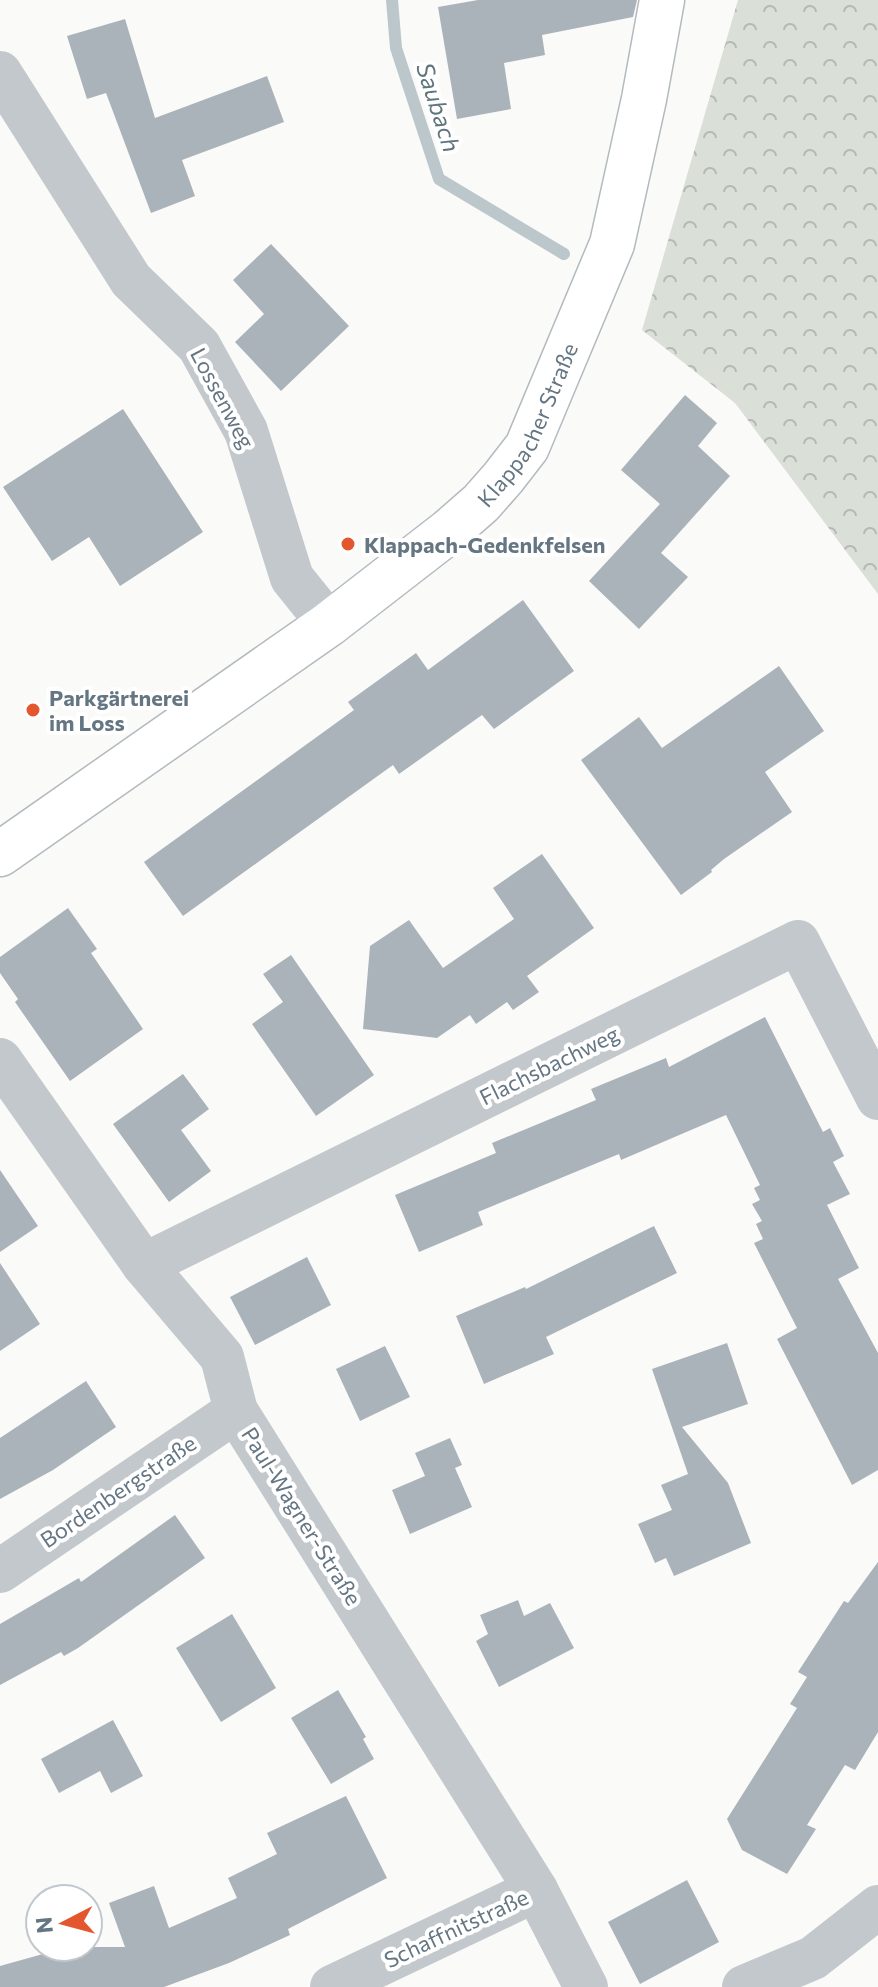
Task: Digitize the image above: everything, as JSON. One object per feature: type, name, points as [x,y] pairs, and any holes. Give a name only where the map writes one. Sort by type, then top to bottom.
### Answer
[{"type":"main road","name":"Klappacher Straße","points":[[0,854],[329,624],[481,503],[527,447],[612,244],[662,0]]},
{"type":"street","name":"Lossenweg","points":[[0,73],[131,280],[199,346],[246,431],[292,578],[329,624]]},
{"type":"street","name":"Flachsbachweg","points":[[144,1265],[798,942],[878,1098]]},
{"type":"street","name":"Paul-Wagner-Straße","points":[[0,1060],[144,1265],[222,1357],[236,1411],[536,1890],[586,1987]]},
{"type":"street","name":"Bordenbergstraße","points":[[0,1571],[236,1411]]},
{"type":"street","name":"Schaffnitstraße","points":[[332,1987],[536,1890]]},
{"type":"street","points":[[744,1987],[819,1972],[878,1907]]},
{"type":"green space","points":[[738,0],[878,0],[878,594],[735,403],[642,330]]},
{"type":"building","points":[[478,0],[637,0],[633,17],[542,35],[545,55],[504,63],[511,109],[457,119],[438,7]]},
{"type":"building","points":[[125,19],[155,118],[267,76],[284,122],[182,160],[195,196],[151,213],[106,93],[87,99],[67,36]]},
{"type":"building","points":[[271,244],[349,326],[281,391],[235,342],[264,314],[233,280]]},
{"type":"building","points":[[685,395],[717,423],[698,446],[730,476],[661,553],[688,577],[639,629],[589,581],[660,504],[621,470]]},
{"type":"building","points":[[123,409],[203,532],[120,586],[89,537],[52,561],[3,487]]},
{"type":"building","points":[[523,600],[574,671],[494,729],[482,715],[399,774],[393,765],[183,916],[144,862],[354,710],[348,702],[416,653],[428,670]]},
{"type":"building","points":[[779,666],[824,731],[765,772],[792,812],[724,859],[681,895],[581,760],[639,717],[662,748]]},
{"type":"building","points":[[542,854],[594,928],[527,976],[539,992],[513,1010],[507,1002],[476,1024],[470,1015],[437,1038],[363,1029],[370,946],[409,920],[443,968],[514,919],[493,888]]},
{"type":"building","points":[[68,908],[97,949],[91,953],[143,1029],[70,1081],[15,1002],[18,999],[0,973],[0,957]]},
{"type":"building","points":[[291,955],[374,1075],[316,1116],[252,1024],[283,1002],[263,974]]},
{"type":"building","points":[[765,1017],[823,1132],[830,1128],[844,1156],[833,1162],[850,1194],[827,1205],[859,1268],[838,1279],[878,1353],[878,1470],[852,1485],[777,1339],[797,1328],[754,1243],[763,1239],[756,1224],[762,1221],[752,1204],[760,1200],[754,1188],[760,1185],[726,1115],[621,1160],[619,1154],[478,1212],[483,1225],[419,1252],[395,1195],[496,1153],[492,1143],[596,1100],[591,1089],[666,1058],[669,1067]]},
{"type":"building","points":[[183,1074],[209,1109],[181,1130],[211,1171],[169,1202],[113,1124]]},
{"type":"building","points":[[0,1170],[38,1226],[0,1252]]},
{"type":"building","points":[[654,1226],[677,1273],[546,1337],[554,1354],[484,1384],[456,1316],[526,1289]]},
{"type":"building","points":[[307,1257],[331,1305],[255,1345],[230,1297]]},
{"type":"building","points":[[0,1263],[40,1324],[0,1351]]},
{"type":"building","points":[[727,1343],[748,1404],[682,1427],[728,1483],[751,1543],[674,1576],[666,1558],[655,1563],[638,1524],[672,1510],[661,1485],[688,1474],[652,1369]]},
{"type":"building","points":[[385,1346],[410,1397],[360,1421],[336,1369]]},
{"type":"building","points":[[86,1381],[116,1427],[53,1470],[0,1499],[0,1438]]},
{"type":"building","points":[[450,1438],[462,1465],[455,1468],[472,1507],[410,1534],[392,1490],[425,1476],[415,1453]]},
{"type":"building","points":[[175,1515],[205,1558],[78,1648],[64,1656],[61,1652],[0,1685],[0,1624],[79,1578],[81,1582]]},
{"type":"building","points":[[878,1562],[878,1732],[855,1770],[845,1765],[807,1825],[816,1829],[787,1874],[742,1850],[727,1819],[797,1708],[790,1704],[807,1677],[798,1672],[844,1601],[848,1603]]},
{"type":"building","points":[[518,1600],[524,1616],[550,1603],[574,1648],[499,1687],[476,1641],[488,1634],[480,1615]]},
{"type":"building","points":[[232,1614],[276,1688],[221,1722],[176,1648]]},
{"type":"building","points":[[338,1690],[366,1737],[363,1739],[374,1759],[331,1784],[291,1718]]},
{"type":"building","points":[[113,1720],[143,1776],[111,1793],[100,1771],[59,1793],[41,1759]]},
{"type":"building","points":[[346,1796],[387,1878],[288,1929],[290,1935],[229,1963],[164,1987],[0,1987],[0,1966],[24,1959],[24,1963],[104,1963],[104,1947],[125,1947],[109,1903],[154,1886],[169,1928],[237,1898],[228,1878],[277,1854],[267,1833]]},
{"type":"building","points":[[687,1880],[719,1942],[640,1984],[608,1922]]},
{"type":"waterway","name":"Saubach","points":[[392,0],[396,48],[439,179],[564,254]]},
{"type":"place","name":"Klappach-Gedenkfelsen","points":[[348,544]]},
{"type":"place","name":"Parkgärtnerei im Loss","points":[[33,710]]}]
